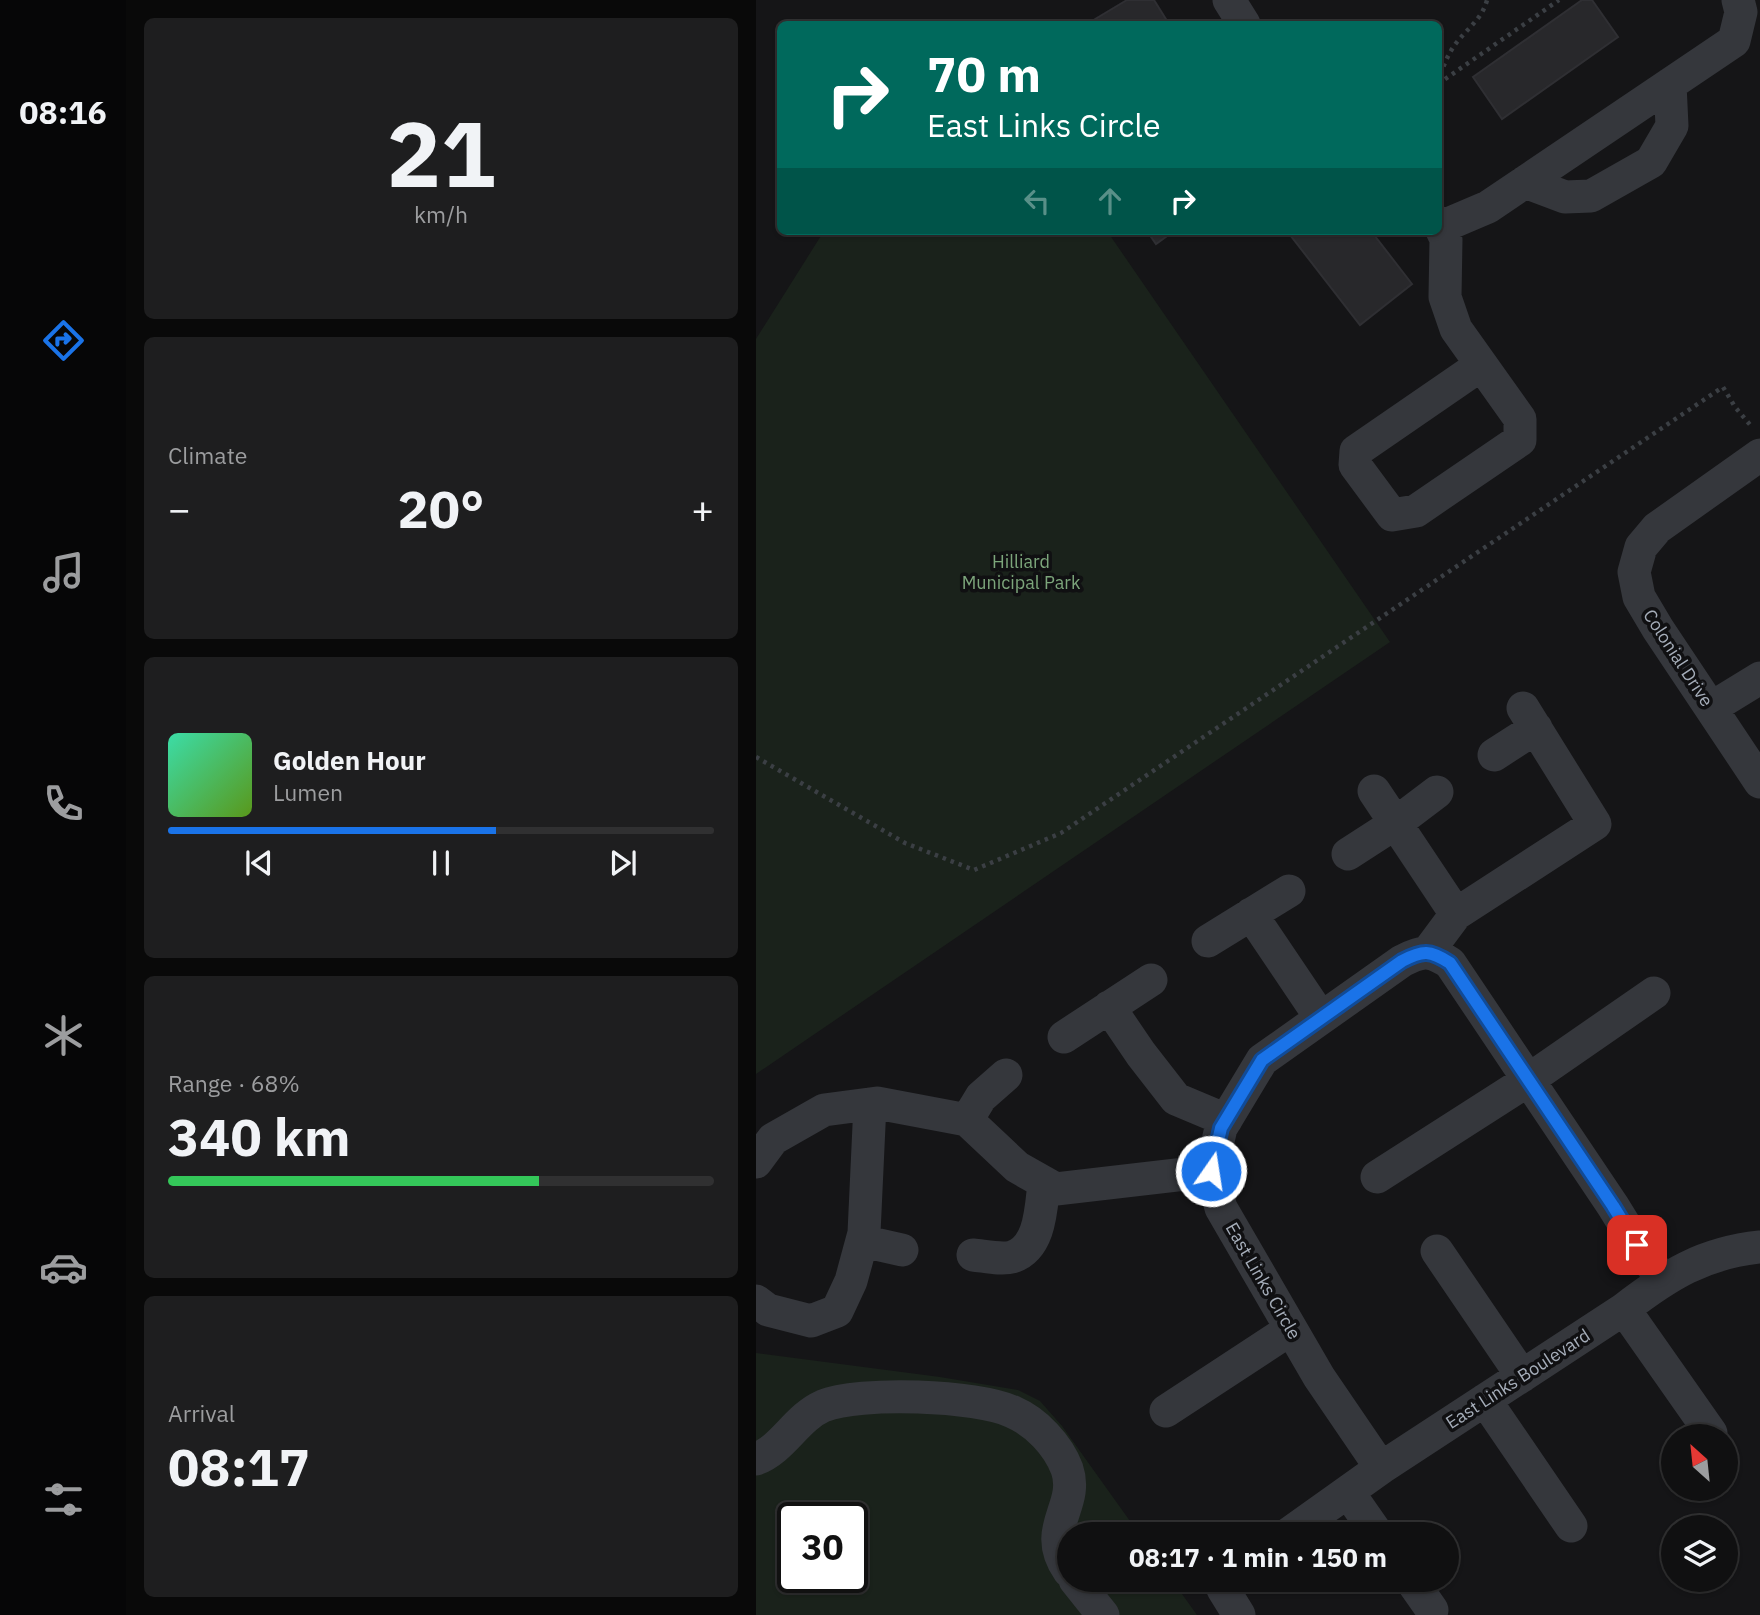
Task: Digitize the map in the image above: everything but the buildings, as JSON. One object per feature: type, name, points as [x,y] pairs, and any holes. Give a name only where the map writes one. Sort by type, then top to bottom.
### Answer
[{"type":"street","points":[[1229,0],[1242,21]]},
{"type":"street","points":[[1442,224],[1488,207],[1734,41],[1741,12],[1738,0]]},
{"type":"street","points":[[1525,182],[1565,197],[1591,196],[1651,162],[1672,126],[1670,84]]},
{"type":"street","points":[[1442,230],[1446,239],[1445,297],[1456,329],[1520,419],[1520,440],[1416,511],[1392,516],[1355,465],[1356,451],[1481,365]]},
{"type":"street","name":"Colonial Drive","points":[[1760,455],[1657,527],[1641,547],[1634,572],[1639,597],[1760,782]]},
{"type":"street","points":[[1711,708],[1760,678]]},
{"type":"street","points":[[1494,755],[1529,718],[1595,824],[1456,914],[1427,953],[1435,954],[1450,963],[1662,1279]]},
{"type":"street","points":[[1374,791],[1456,914]]},
{"type":"street","points":[[1348,854],[1437,792]]},
{"type":"street","points":[[1208,941],[1289,891]]},
{"type":"street","points":[[1251,914],[1321,1018]]},
{"type":"street","name":"East Links Circle","points":[[1381,1468],[1319,1377],[1221,1208],[1211,1171],[1221,1128],[1262,1060],[1402,961],[1418,953],[1427,953]]},
{"type":"street","points":[[1064,1037],[1151,979]]},
{"type":"street","points":[[1377,1177],[1527,1081],[1654,993]]},
{"type":"street","points":[[1109,1007],[1176,1099],[1226,1120]]},
{"type":"street","points":[[967,1120],[981,1097],[1006,1075]]},
{"type":"street","points":[[756,1161],[773,1139],[824,1110],[877,1103],[967,1120],[1017,1167],[1056,1189],[1211,1171]]},
{"type":"street","points":[[756,1301],[768,1310],[811,1321],[837,1311],[851,1281],[862,1241],[870,1104]]},
{"type":"street","points":[[973,1255],[1011,1258],[1026,1250],[1037,1228],[1044,1183]]},
{"type":"street","points":[[862,1241],[902,1250]]},
{"type":"street","name":"East Links Boulevard","points":[[1305,1522],[1381,1468],[1624,1309],[1662,1279],[1698,1262],[1737,1250],[1760,1247]]},
{"type":"street","points":[[1437,1251],[1522,1376]]},
{"type":"street","points":[[1624,1309],[1705,1424]]},
{"type":"street","points":[[1166,1411],[1292,1329]]},
{"type":"street","points":[[756,1459],[769,1452],[810,1413],[841,1401],[877,1396],[917,1398],[972,1403],[1012,1411],[1043,1434],[1059,1454],[1067,1471],[1069,1491],[1061,1522]]},
{"type":"street","points":[[1485,1400],[1571,1526]]},
{"type":"street","points":[[1348,1492],[1369,1522]]},
{"type":"street","points":[[1085,1592],[1103,1615]]},
{"type":"street","points":[[1419,1592],[1432,1610]]},
{"type":"path","points":[[1442,69],[1455,44],[1474,24],[1488,0]]},
{"type":"path","points":[[1442,81],[1559,0]]},
{"type":"path","points":[[756,757],[905,843],[974,870],[1061,833],[1723,387],[1735,407],[1760,436]]},
{"type":"green space","name":"Hilliard Municipal Park","points":[[821,235],[1110,235],[1390,642],[756,1074],[756,339]]},
{"type":"green space","points":[[756,1353],[1018,1390],[1040,1401],[1062,1426],[1131,1522],[1057,1522],[1057,1592],[1181,1592],[1197,1615],[756,1615]]},
{"type":"route","points":[[1211,1171],[1221,1128],[1262,1060],[1402,961],[1418,953],[1435,954],[1450,963],[1637,1245]]}]
